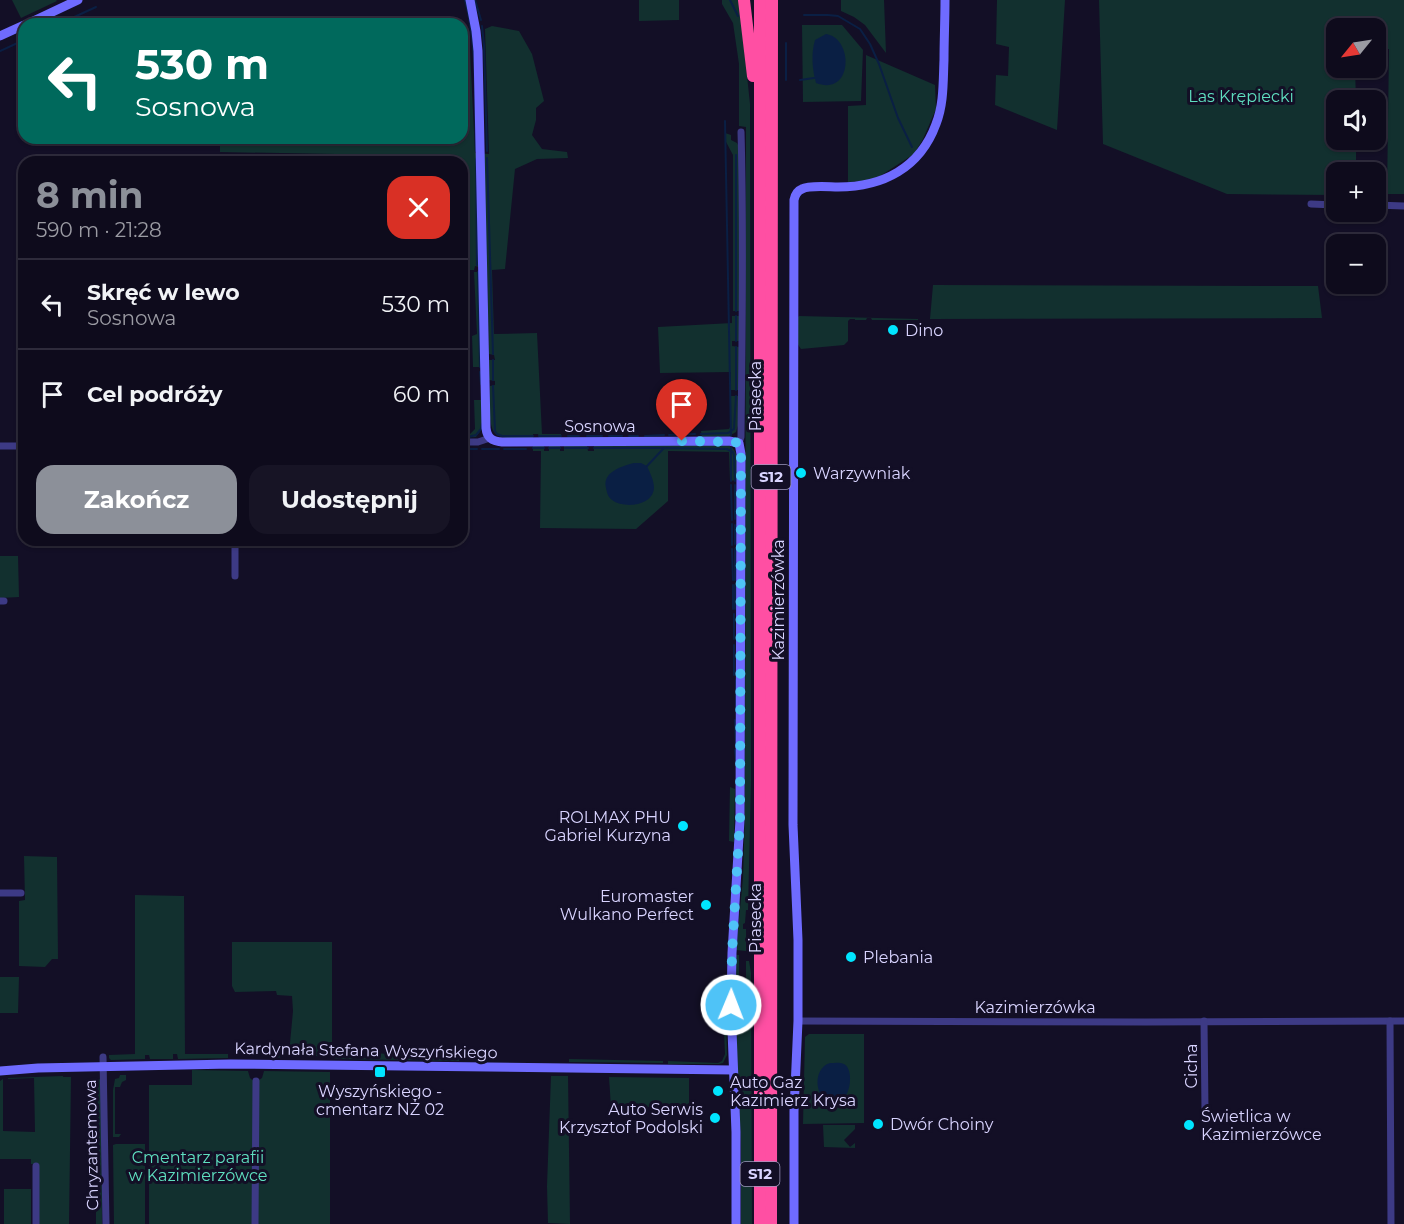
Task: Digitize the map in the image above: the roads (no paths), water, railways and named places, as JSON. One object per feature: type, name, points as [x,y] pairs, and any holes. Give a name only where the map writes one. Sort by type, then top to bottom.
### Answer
[{"type":"highway","points":[[744,0],[760,158]]},
{"type":"highway","name":"Piasecka","points":[[760,0],[760,1224]]},
{"type":"highway","name":"Piasecka","points":[[771,1224],[772,0]]},
{"type":"street","points":[[40,18],[78,0]]},
{"type":"street","points":[[470,0],[478,51],[486,428],[489,438]]},
{"type":"street","name":"Kazimierzówka","points":[[945,0],[942,104],[936,126],[922,151],[905,167],[882,181],[859,186],[804,188],[796,194],[794,200],[792,771],[798,940],[798,1021],[1404,1020]]},
{"type":"street","points":[[0,36],[18,28]]},
{"type":"street","points":[[736,1224],[736,1132],[731,983],[740,819],[741,454],[739,443],[741,437],[743,314],[741,132]]},
{"type":"street","points":[[1311,204],[1326,205]]},
{"type":"street","points":[[1386,206],[1404,206]]},
{"type":"street","name":"Sosnowa","points":[[468,442],[478,442],[489,438],[497,442],[729,441],[739,443]]},
{"type":"street","points":[[0,446],[18,446]]},
{"type":"street","points":[[235,546],[235,576]]},
{"type":"street","points":[[0,892],[21,893]]},
{"type":"street","points":[[794,1224],[794,1111],[798,1021]]},
{"type":"street","points":[[1390,1021],[1391,1224]]},
{"type":"street","name":"Cicha","points":[[1204,1022],[1204,1111]]},
{"type":"street","name":"Kardynała Stefana Wyszyńskiego","points":[[0,1071],[104,1061],[231,1059],[733,1070]]},
{"type":"street","name":"Chryzantemowa","points":[[104,1061],[106,1224]]},
{"type":"street","points":[[255,1224],[256,1081]]},
{"type":"street","points":[[36,1166],[36,1224]]},
{"type":"water","points":[[826,34],[835,38],[845,55],[843,75],[837,82],[828,85],[816,83],[812,61],[815,40]]},
{"type":"water","points":[[634,463],[647,466],[653,482],[652,494],[649,499],[637,504],[617,503],[608,495],[607,478],[614,471]]},
{"type":"water","points":[[830,1063],[844,1064],[849,1071],[849,1089],[840,1101],[825,1100],[818,1088],[819,1073]]},
{"type":"waterway","points":[[465,0],[474,56],[476,151]]},
{"type":"waterway","points":[[475,0],[481,20]]},
{"type":"waterway","points":[[730,0],[738,16]]},
{"type":"waterway","points":[[72,18],[96,7]]},
{"type":"waterway","points":[[804,15],[838,16],[860,29],[879,64],[898,118],[912,147]]},
{"type":"waterway","points":[[482,26],[487,151]]},
{"type":"waterway","points":[[0,51],[18,43]]},
{"type":"waterway","points":[[786,43],[786,80]]},
{"type":"waterway","points":[[800,80],[814,78]]},
{"type":"waterway","points":[[725,121],[731,435]]},
{"type":"waterway","points":[[736,155],[736,311]]},
{"type":"waterway","points":[[487,158],[493,354]]},
{"type":"waterway","points":[[476,159],[477,265]]},
{"type":"waterway","points":[[478,272],[480,367]]},
{"type":"waterway","points":[[736,316],[736,341]]},
{"type":"waterway","points":[[736,347],[736,390]]},
{"type":"waterway","points":[[493,360],[493,380]]},
{"type":"waterway","points":[[480,372],[481,384]]},
{"type":"waterway","points":[[493,386],[497,434],[533,436]]},
{"type":"waterway","points":[[701,434],[728,433],[734,429],[736,396]]},
{"type":"waterway","points":[[468,437],[476,435],[482,424]]},
{"type":"waterway","points":[[669,435],[695,434]]},
{"type":"waterway","points":[[645,436],[664,435]]},
{"type":"waterway","points":[[539,436],[561,436]]},
{"type":"waterway","points":[[568,436],[579,436]]},
{"type":"waterway","points":[[587,436],[602,436]]},
{"type":"waterway","points":[[609,436],[622,436]]},
{"type":"waterway","points":[[629,436],[638,436]]},
{"type":"waterway","points":[[533,448],[544,448]]},
{"type":"waterway","points":[[549,448],[560,448]]},
{"type":"waterway","points":[[565,448],[588,448]]},
{"type":"waterway","points":[[594,448],[663,448]]},
{"type":"waterway","points":[[647,466],[664,448],[727,449],[734,455],[735,481]]},
{"type":"waterway","points":[[731,448],[731,481]]},
{"type":"waterway","points":[[470,449],[477,449]]},
{"type":"waterway","points":[[482,449],[499,449]]},
{"type":"waterway","points":[[504,449],[526,449]]},
{"type":"waterway","points":[[731,485],[732,520]]},
{"type":"waterway","points":[[735,485],[735,519]]},
{"type":"waterway","points":[[732,524],[732,545]]},
{"type":"waterway","points":[[735,525],[735,544]]},
{"type":"waterway","points":[[732,549],[733,580]]},
{"type":"waterway","points":[[735,549],[735,580]]},
{"type":"waterway","points":[[733,585],[733,609]]},
{"type":"waterway","points":[[735,585],[735,609]]},
{"type":"waterway","points":[[734,614],[734,639]]},
{"type":"waterway","points":[[734,645],[734,675]]},
{"type":"waterway","points":[[736,680],[736,711]]},
{"type":"waterway","points":[[735,720],[736,746]]},
{"type":"waterway","points":[[735,750],[736,760]]},
{"type":"place","name":"Dino","points":[[893,330]]},
{"type":"place","name":"Warzywniak","points":[[801,473]]},
{"type":"place","name":"ROLMAX PHU Gabriel Kurzyna","points":[[683,826]]},
{"type":"place","name":"Euromaster Wulkano Perfect","points":[[706,905]]},
{"type":"place","name":"Plebania","points":[[851,957]]},
{"type":"place","name":"Wyszyńskiego - cmentarz NŻ 02","points":[[380,1072]]},
{"type":"place","name":"Auto Gaz Kazimierz Krysa","points":[[718,1091]]},
{"type":"place","name":"Auto Serwis Krzysztof Podolski","points":[[715,1118]]},
{"type":"place","name":"Dwór Choiny","points":[[878,1124]]},
{"type":"place","name":"Świetlica w Kazimierzówce","points":[[1189,1125]]},
{"type":"park label","name":"Las Krępiecki","points":[[1241,96]]},
{"type":"park label","name":"Cmentarz parafii w Kazimierzówce","points":[[198,1166]]}]
